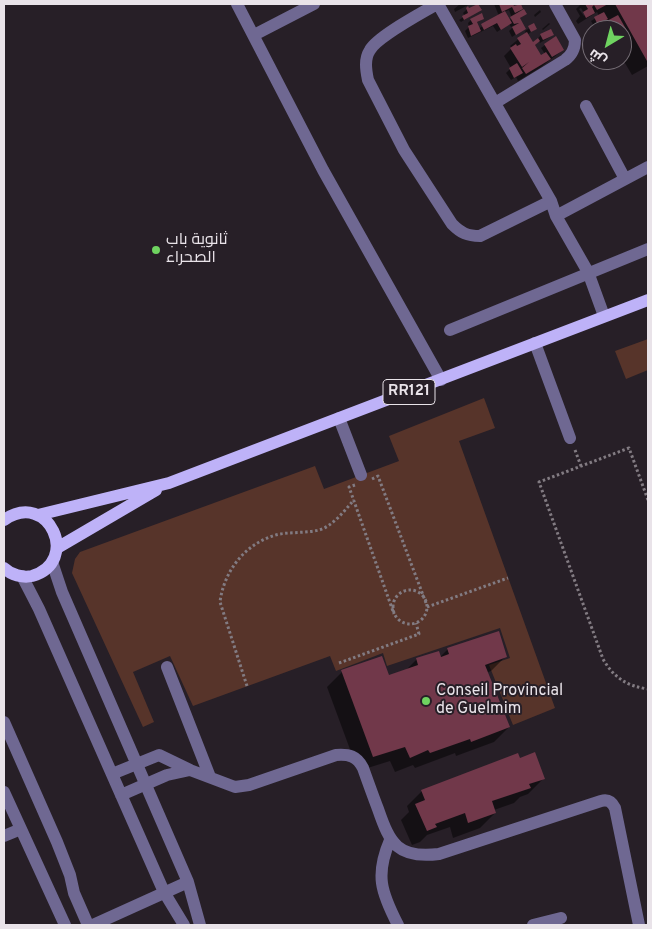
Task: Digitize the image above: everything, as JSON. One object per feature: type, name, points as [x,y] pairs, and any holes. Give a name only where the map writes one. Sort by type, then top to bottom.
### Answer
[{"type":"main road","name":"RR121","points":[[4,520],[12,515],[27,512],[38,515],[168,482],[648,300]]},
{"type":"main road","name":"RR121","points":[[57,548],[168,482]]},
{"type":"main road","points":[[4,568],[7,571],[30,577],[40,573],[52,562],[57,548],[56,537],[52,527],[44,518],[38,515]]},
{"type":"street","points":[[238,4],[323,170],[440,380]]},
{"type":"street","points":[[254,35],[314,4]]},
{"type":"street","points":[[551,201],[480,236],[470,236],[462,233],[452,224],[404,150],[368,80],[366,69],[370,48],[437,4],[551,201],[556,216],[588,272],[604,316]]},
{"type":"street","points":[[495,103],[565,60],[574,50],[575,40],[555,4]]},
{"type":"street","points":[[586,106],[625,179]]},
{"type":"street","points":[[556,216],[648,167]]},
{"type":"street","points":[[450,330],[648,249]]},
{"type":"street","points":[[535,342],[570,438]]},
{"type":"street","points":[[339,418],[361,481]]},
{"type":"street","points":[[52,562],[62,592],[188,882],[200,925]]},
{"type":"street","points":[[22,576],[39,609],[164,892],[184,925]]},
{"type":"street","points":[[167,667],[210,777]]},
{"type":"street","points":[[4,722],[60,846],[74,893],[88,925]]},
{"type":"street","points":[[112,774],[159,755],[190,770],[235,786],[249,785],[336,755],[346,754],[353,756],[363,768],[390,840],[409,853],[423,856],[439,854],[601,801],[608,801],[615,808],[639,925]]},
{"type":"street","points":[[121,795],[167,775],[190,770]]},
{"type":"street","points":[[4,792],[65,925]]},
{"type":"street","points":[[4,836],[21,829]]},
{"type":"street","points":[[390,840],[383,858],[381,873],[383,890],[389,908],[398,925]]},
{"type":"street","points":[[93,925],[188,882]]},
{"type":"street","points":[[533,925],[561,918]]},
{"type":"path","points":[[648,500],[629,448],[539,482],[603,659],[611,672],[622,682],[636,688],[648,689]]},
{"type":"path","points":[[378,476],[426,605],[425,614],[416,623],[407,624],[401,622],[394,614],[354,500],[349,488],[361,481],[378,476]]},
{"type":"path","points":[[247,686],[220,602],[222,590],[230,570],[242,555],[260,542],[278,535],[318,530],[327,526],[354,500]]},
{"type":"path","points":[[426,605],[508,578]]},
{"type":"path","points":[[394,614],[393,608],[396,597],[405,591],[410,590],[421,594],[426,605]]},
{"type":"path","points":[[339,663],[420,634],[416,623]]},
{"type":"shaded area","points":[[648,339],[648,370],[626,379],[615,351]]},
{"type":"shaded area","points":[[484,398],[495,428],[459,441],[555,708],[513,725],[489,665],[510,658],[500,628],[387,666],[383,653],[336,671],[330,656],[193,706],[170,656],[133,672],[154,722],[143,727],[72,573],[75,559],[80,552],[315,466],[324,489],[399,461],[389,436]]},
{"type":"building","points":[[478,4],[482,10],[464,20],[462,16],[468,13],[466,8]]},
{"type":"building","points":[[499,4],[513,4],[514,6],[521,4],[523,9],[515,13],[512,7],[502,12]]},
{"type":"building","points":[[585,4],[608,4],[597,10],[594,5],[592,7],[595,13],[586,18],[583,12],[588,9]]},
{"type":"building","points":[[615,4],[648,4],[647,61],[632,34],[632,20],[624,20]]},
{"type":"building","points":[[524,9],[527,14],[520,18],[526,29],[516,35],[512,27],[519,23],[514,24],[510,17]]},
{"type":"building","points":[[505,11],[512,23],[501,30],[497,23],[484,30],[481,24]]},
{"type":"building","points":[[604,12],[608,19],[596,20],[594,17]]},
{"type":"building","points":[[482,13],[484,19],[477,22],[481,31],[471,36],[468,26],[473,24],[470,19]]},
{"type":"building","points":[[618,15],[621,20],[609,20]]},
{"type":"building","points":[[534,23],[537,29],[531,32],[528,26]]},
{"type":"building","points":[[551,29],[554,35],[543,40],[540,34]]},
{"type":"building","points":[[527,32],[533,42],[538,38],[540,41],[535,45],[541,55],[546,52],[551,59],[526,74],[522,68],[529,62],[522,67],[510,48],[516,44],[517,46],[521,44],[517,38]]},
{"type":"building","points":[[556,36],[564,50],[552,57],[544,44]]},
{"type":"building","points":[[517,63],[523,73],[514,78],[509,68]]},
{"type":"building","name":"Conseil Provincial de Guelmim","points":[[499,631],[507,657],[485,665],[510,727],[471,742],[470,739],[430,753],[428,750],[410,758],[405,747],[373,757],[341,670],[382,656],[389,675],[418,665],[416,658],[439,651],[441,657],[449,654],[447,648]]},
{"type":"building","points":[[535,752],[545,779],[529,784],[531,788],[492,801],[496,813],[468,823],[465,813],[435,824],[437,827],[427,831],[415,804],[425,800],[421,790],[518,753],[520,758]]},
{"type":"place","name":"ثانوية باب الصحراء","points":[[156,250]]},
{"type":"place","name":"Conseil Provincial de Guelmim","points":[[426,701]]}]
